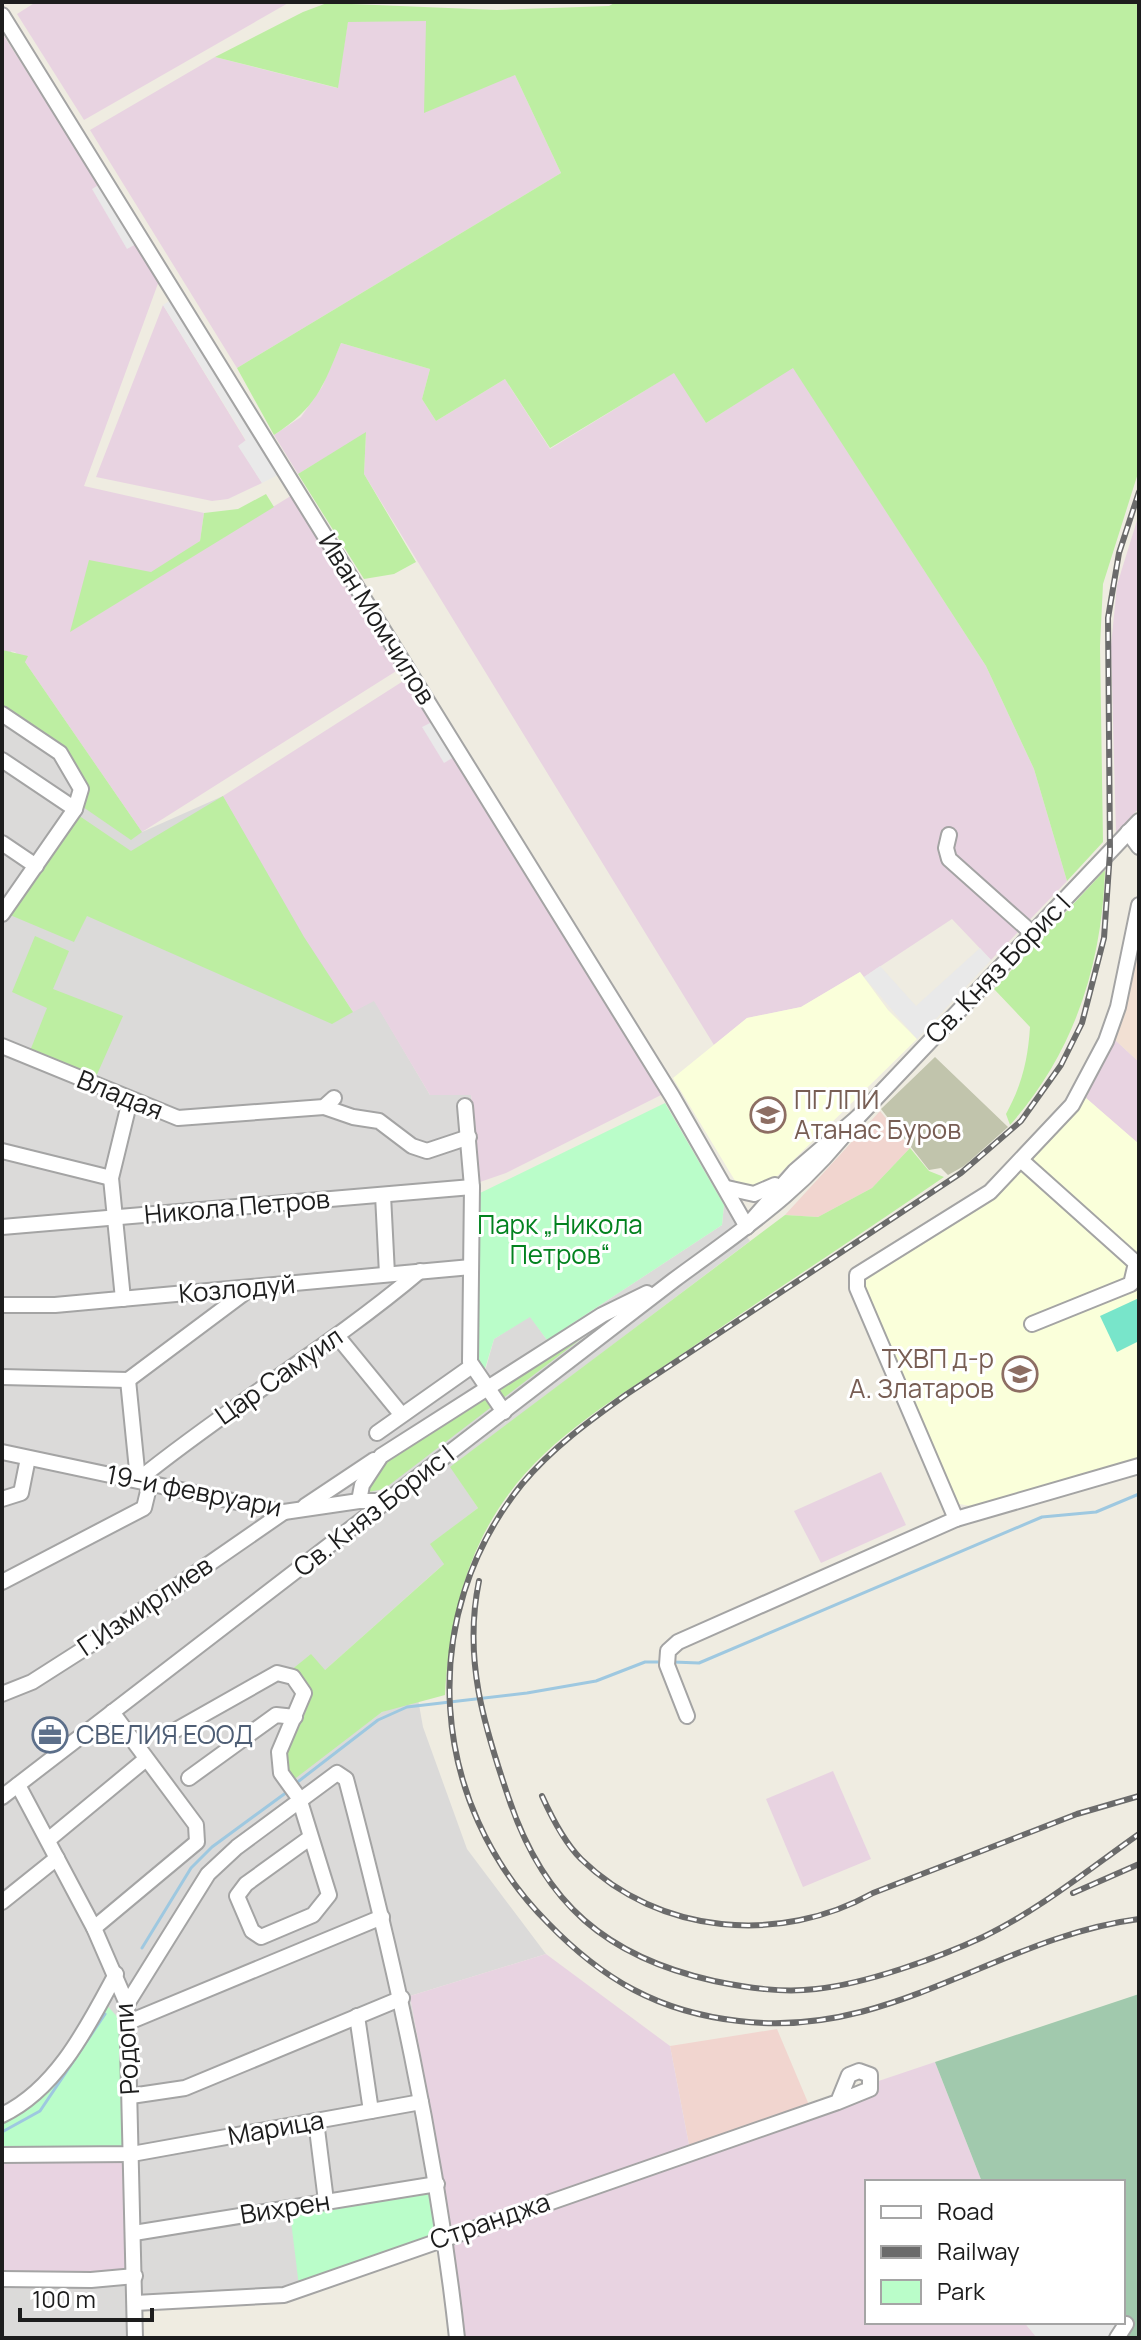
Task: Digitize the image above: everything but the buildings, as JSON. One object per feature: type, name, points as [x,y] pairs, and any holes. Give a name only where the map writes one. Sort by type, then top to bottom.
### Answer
[{"type":"street","name":"Иван Момчилов","points":[[2,15],[727,1188],[747,1227]]},
{"type":"street","points":[[2,714],[60,753],[81,789],[75,809],[2,914]]},
{"type":"street","points":[[2,760],[75,809]]},
{"type":"street","points":[[1134,827],[1139,847]]},
{"type":"street","name":"Св. Княз Борис I","points":[[747,1227],[795,1171],[858,1117],[1134,827]]},
{"type":"street","points":[[949,835],[946,848],[949,859],[1032,933]]},
{"type":"street","points":[[2,843],[36,866]]},
{"type":"street","points":[[956,1519],[857,1288],[857,1275],[990,1192],[1072,1105],[1106,1041],[1118,1007],[1139,905]]},
{"type":"street","name":"Владая","points":[[2,1046],[178,1118],[329,1102],[353,1117],[379,1121],[412,1146],[427,1151],[469,1137]]},
{"type":"street","points":[[123,1299],[111,1178],[130,1100]]},
{"type":"street","points":[[465,1106],[472,1187],[472,1366],[504,1412]]},
{"type":"street","name":"Св. Княз Борис I","points":[[2,1797],[674,1280],[769,1213],[830,1155],[858,1117]]},
{"type":"street","points":[[2,1151],[111,1178]]},
{"type":"street","points":[[1022,1161],[1136,1263],[1131,1284],[1032,1324]]},
{"type":"street","points":[[727,1188],[762,1193],[795,1171]]},
{"type":"street","name":"Никола Петров","points":[[2,1227],[472,1187]]},
{"type":"street","points":[[383,1195],[387,1274]]},
{"type":"street","name":"Козлодуй","points":[[2,1305],[55,1305],[471,1267]]},
{"type":"street","name":"Цар Самуил","points":[[2,1582],[144,1508],[144,1482],[194,1435],[338,1337],[420,1271]]},
{"type":"street","points":[[301,1508],[602,1315],[674,1280]]},
{"type":"street","points":[[2,1377],[128,1380],[253,1287]]},
{"type":"street","points":[[338,1337],[401,1414]]},
{"type":"street","points":[[377,1433],[472,1366]]},
{"type":"street","points":[[128,1380],[144,1482]]},
{"type":"street","name":"19-и февруари","points":[[2,1452],[284,1512],[359,1501],[387,1501]]},
{"type":"street","points":[[359,1501],[362,1485],[381,1456]]},
{"type":"street","points":[[2,1499],[21,1493],[28,1458]]},
{"type":"street","points":[[687,1716],[667,1665],[668,1651],[678,1642],[956,1519],[1139,1466]]},
{"type":"street","name":"Г.Измирлиев","points":[[2,1694],[32,1682],[115,1629],[284,1512]]},
{"type":"street","points":[[176,1730],[277,1673],[293,1677],[304,1693],[279,1752],[281,1773],[299,1798],[329,1895],[313,1915],[261,1937],[252,1931],[237,1896],[246,1884],[311,1837]]},
{"type":"street","points":[[94,1928],[197,1842],[196,1825],[112,1712]]},
{"type":"street","points":[[189,1778],[276,1715],[295,1717]]},
{"type":"street","points":[[48,1840],[146,1759]]},
{"type":"street","points":[[127,2004],[208,1874],[299,1798],[337,1773],[346,1779],[402,1998],[446,2237],[457,2338]]},
{"type":"street","name":"Родопи","points":[[18,1785],[94,1928],[127,2004],[135,2338]]},
{"type":"street","points":[[2,1902],[57,1858]]},
{"type":"street","points":[[129,2022],[382,1917]]},
{"type":"street","points":[[2,2115],[35,2094],[57,2070],[116,1974]]},
{"type":"street","points":[[131,2096],[185,2088],[402,1998]]},
{"type":"street","points":[[357,2016],[371,2111]]},
{"type":"street","name":"Марица","points":[[2,2155],[132,2154],[421,2102]]},
{"type":"street","name":"Странджа","points":[[135,2303],[284,2295],[838,2102]]},
{"type":"street","points":[[316,2121],[326,2201]]},
{"type":"street","name":"Вихрен","points":[[134,2233],[437,2184]]},
{"type":"street","points":[[2,2279],[91,2280],[135,2276]]},
{"type":"street","points":[[1117,2338],[1126,2324]]},
{"type":"shaded area","points":[[36,2],[290,2],[84,120],[17,14]]},
{"type":"shaded area","points":[[348,21],[426,21],[515,75],[561,173],[237,368],[90,130],[215,57],[337,88]]},
{"type":"shaded area","points":[[2,33],[160,278],[84,486],[204,513],[200,541],[71,631],[294,494],[401,668],[142,832],[25,662],[15,652],[2,650]]},
{"type":"shaded area","points":[[100,184],[138,243],[127,249],[92,189]]},
{"type":"shaded area","points":[[174,298],[280,474],[262,483],[238,446],[246,440],[163,305]]},
{"type":"shaded area","points":[[163,305],[246,441],[239,446],[262,483],[228,499],[212,501],[96,477]]},
{"type":"shaded area","points":[[341,343],[430,369],[422,399],[436,421],[505,379],[550,449],[675,372],[706,423],[793,367],[986,666],[1034,769],[1067,881],[991,960],[952,919],[864,977],[860,972],[801,1007],[747,1018],[714,1045],[364,474],[366,433],[298,474],[274,435],[301,417],[322,387]]},
{"type":"shaded area","points":[[1139,514],[1139,808],[1116,833],[1111,646],[1117,585]]},
{"type":"shaded area","points":[[2,639],[142,832],[223,796],[352,1012],[374,1000],[430,1095],[471,1095],[480,1193],[485,1371],[494,1339],[530,1316],[547,1340],[722,1225],[724,1205],[750,1241],[451,1467],[478,1508],[431,1544],[445,1563],[324,1671],[291,1671],[303,1680],[311,1696],[305,1718],[285,1746],[351,1735],[382,1712],[418,1699],[423,1727],[467,1849],[546,1954],[410,1996],[443,2178],[442,2235],[306,2286],[142,2306],[142,2338],[2,2338]]},
{"type":"shaded area","points":[[408,678],[665,1093],[506,1173],[480,1182],[471,1095],[430,1095],[374,1001],[353,1012],[304,937],[223,796]]},
{"type":"shaded area","points":[[432,722],[454,757],[444,763],[422,727]]},
{"type":"shaded area","points":[[1139,947],[1139,1062],[1114,1039]]},
{"type":"shaded area","points":[[980,948],[991,960],[917,1039],[864,977],[880,966],[916,1006]]},
{"type":"shaded area","name":"ПГЛПИ Атанас Буров","points":[[860,972],[888,1010],[917,1039],[775,1178],[760,1187],[737,1184],[673,1078],[747,1018],[801,1007]]},
{"type":"shaded area","points":[[1114,1039],[1139,1062],[1139,1144],[1086,1098]]},
{"type":"shaded area","points":[[935,1057],[1008,1127],[964,1166],[948,1175],[941,1168],[929,1170],[881,1109]]},
{"type":"shaded area","name":"ТХВП д-р А. Златаров","points":[[1086,1098],[1139,1144],[1139,1459],[977,1507],[959,1504],[862,1288],[863,1277],[997,1195]]},
{"type":"shaded area","points":[[880,1111],[910,1148],[872,1188],[818,1217],[785,1215]]},
{"type":"shaded area","points":[[881,1472],[906,1525],[821,1563],[794,1511]]},
{"type":"shaded area","points":[[833,1771],[871,1859],[803,1887],[766,1799]]},
{"type":"shaded area","points":[[546,1954],[670,2046],[689,2145],[935,2062],[981,2180],[865,2180],[865,2324],[1026,2324],[1037,2338],[463,2338],[443,2178],[410,1996]]},
{"type":"shaded area","points":[[1139,1994],[1139,2338],[1125,2338],[1125,2180],[981,2180],[935,2062]]},
{"type":"shaded area","points":[[777,2029],[809,2105],[689,2145],[670,2046]]},
{"type":"shaded area","points":[[126,2154],[127,2272],[2,2273],[2,2157]]},
{"type":"shaded area","points":[[1026,2324],[1122,2324],[1125,2338],[1037,2338]]},
{"type":"green space","points":[[616,2],[1139,2],[1139,470],[1103,584],[1100,646],[1103,842],[1067,881],[1034,769],[986,666],[793,368],[706,423],[674,373],[550,448],[505,379],[436,421],[422,399],[430,369],[341,343],[329,372],[309,406],[274,435],[237,368],[561,173],[515,75],[424,113],[426,21],[348,22],[338,88],[215,57],[327,3],[497,10],[609,6]]},
{"type":"green space","points":[[366,432],[364,474],[416,562],[394,574],[364,579],[298,474]]},
{"type":"green space","points":[[266,494],[274,507],[70,632],[89,560],[151,572],[200,541],[204,513],[238,509]]},
{"type":"green space","points":[[2,650],[28,656],[25,662],[142,832],[131,840],[83,807],[78,770],[60,745],[2,706]]},
{"type":"green space","points":[[223,796],[304,937],[353,1012],[332,1024],[87,916],[74,942],[10,915],[78,815],[131,851]]},
{"type":"green space","points":[[1105,870],[1098,940],[1080,1006],[1051,1068],[1010,1125],[1006,1114],[1023,1072],[1030,1027],[994,989]]},
{"type":"green space","points":[[35,936],[69,951],[53,989],[123,1016],[95,1079],[30,1051],[47,1008],[12,992]]},
{"type":"green space","name":"Парк „Никола Петров“","points":[[665,1103],[724,1205],[722,1225],[547,1340],[530,1317],[494,1339],[484,1372],[475,1358],[480,1193]]},
{"type":"green space","points":[[910,1148],[929,1171],[944,1177],[588,1417],[526,1473],[493,1517],[470,1565],[450,1642],[445,1695],[382,1712],[292,1781],[286,1765],[287,1750],[309,1697],[304,1684],[290,1671],[311,1654],[325,1670],[444,1564],[430,1544],[478,1508],[450,1467],[785,1215],[818,1217],[872,1188]]},
{"type":"green space","points":[[1139,1298],[1139,1341],[1117,1352],[1100,1316]]},
{"type":"green space","points":[[607,1319],[502,1399],[497,1391]]},
{"type":"green space","points":[[488,1395],[494,1405],[384,1489],[368,1492],[367,1486],[386,1461]]},
{"type":"green space","points":[[104,2002],[121,2021],[125,2148],[27,2147],[2,2151],[2,2120],[20,2110],[50,2085]]},
{"type":"green space","points":[[435,2191],[438,2232],[299,2286],[290,2213]]},
{"type":"waterway","points":[[673,1662],[699,1663],[1042,1517],[1096,1512],[1139,1494]]},
{"type":"waterway","points":[[295,1784],[378,1720],[407,1707],[527,1693],[596,1681],[645,1662],[661,1662]]},
{"type":"waterway","points":[[142,1948],[191,1868],[212,1847],[287,1792]]},
{"type":"waterway","points":[[2,2132],[40,2111],[105,2014]]},
{"type":"railway","points":[[1139,492],[1119,553],[1108,618],[1110,852],[1104,938],[1082,1023],[1061,1065],[1021,1121],[961,1173],[627,1394],[572,1436],[534,1471],[488,1536],[464,1592],[452,1650],[450,1708],[459,1766],[478,1822],[508,1874],[547,1922],[589,1960],[633,1990],[683,2010],[739,2021],[794,2023],[845,2016],[895,2002],[1038,1945],[1088,1929],[1139,1919]]},
{"type":"railway","points":[[479,1581],[473,1638],[479,1692],[484,1719],[523,1836],[561,1896],[584,1920],[611,1941],[676,1971],[740,1986],[790,1990],[816,1989],[879,1976],[945,1953],[1004,1926],[1063,1889],[1139,1834]]},
{"type":"railway","points":[[542,1796],[575,1852],[612,1884],[646,1904],[683,1917],[721,1924],[760,1925],[799,1920],[837,1910],[873,1893],[1077,1814],[1139,1796]]},
{"type":"railway","points":[[1073,1893],[1139,1864]]},
{"type":"place","name":"ПГЛПИ Атанас Буров","points":[[768,1115]]},
{"type":"place","name":"ТХВП д-р А. Златаров","points":[[1020,1374]]},
{"type":"place","name":"СВЕЛИЯ ЕООД","points":[[50,1735]]}]
